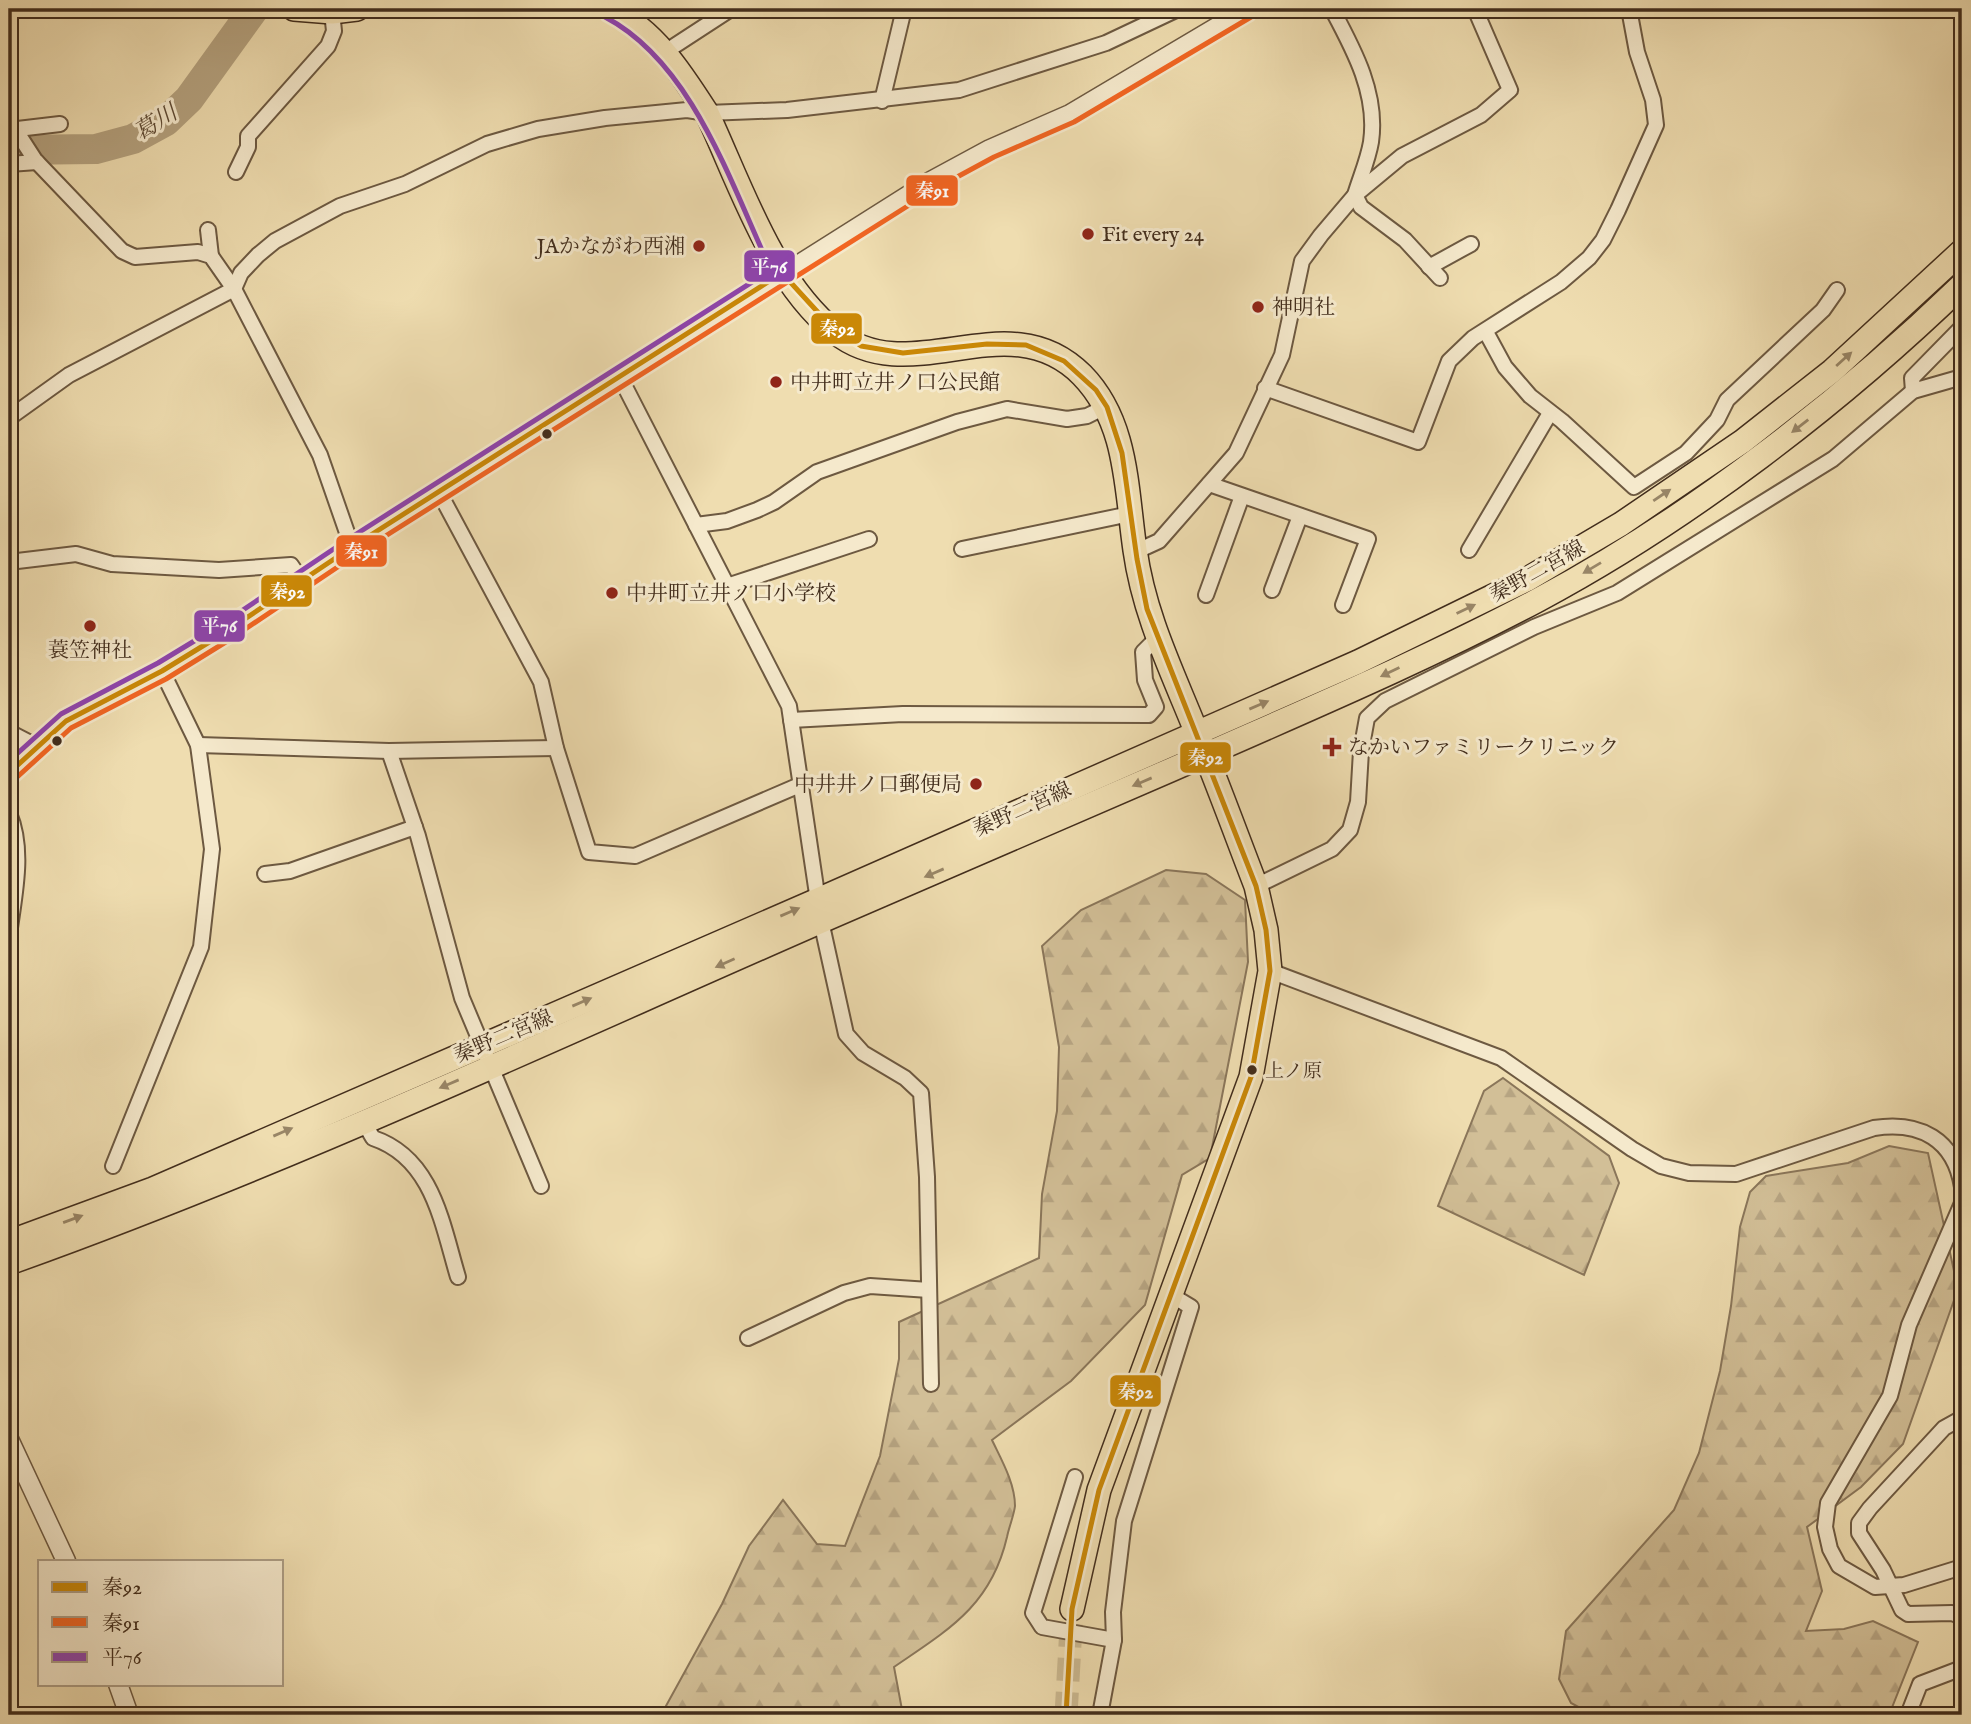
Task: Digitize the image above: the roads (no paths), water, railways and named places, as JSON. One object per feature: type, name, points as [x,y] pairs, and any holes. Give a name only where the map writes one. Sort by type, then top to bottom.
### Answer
[{"type":"main road","points":[[294,9],[332,12],[357,9]]},
{"type":"main road","points":[[609,9],[626,16],[665,52],[707,113],[782,273],[826,324],[862,347],[887,354],[915,355],[995,342],[1029,345],[1065,361],[1092,386],[1107,406],[1119,436],[1135,552],[1146,607],[1256,886],[1266,930],[1270,971],[1251,1077],[1099,1490],[1072,1609]]},
{"type":"main road","name":"秦野二宮線","points":[[820,910],[1197,732],[1370,656],[1526,580],[1621,523],[1743,441],[1822,379],[1962,251]]},
{"type":"main road","name":"秦野二宮線","points":[[9,1242],[153,1189],[488,1055],[820,910],[1205,755],[1371,682],[1540,599],[1635,542],[1759,457],[1847,389],[1962,285]]},
{"type":"main road","name":"秦野二宮線","points":[[9,1263],[155,1211],[363,1121],[488,1055]]},
{"type":"street","points":[[665,52],[731,9]]},
{"type":"street","points":[[882,101],[904,9]]},
{"type":"street","points":[[9,418],[69,375],[234,289],[241,273],[275,241],[340,206],[405,184],[487,144],[538,129],[605,118],[687,110],[707,113],[882,101],[959,90],[1106,43],[1178,9]]},
{"type":"street","points":[[9,773],[66,720],[162,671],[352,547],[929,181],[990,149],[1070,114],[1247,9]]},
{"type":"street","points":[[1332,9],[1364,78],[1372,112],[1370,144],[1354,195],[1361,207],[1405,240],[1440,278]]},
{"type":"street","points":[[1135,552],[1160,541],[1237,453],[1282,355],[1302,261],[1354,195],[1402,156],[1481,116],[1510,90],[1475,9]]},
{"type":"street","points":[[1265,388],[1418,442],[1449,360],[1473,338],[1560,282],[1589,258],[1603,240],[1656,125],[1653,100],[1637,52],[1629,9]]},
{"type":"street","points":[[236,172],[248,147],[248,136],[328,46],[334,31],[332,12]]},
{"type":"street","points":[[60,124],[14,131],[36,160],[129,255],[198,252],[211,256]]},
{"type":"street","points":[[9,164],[36,160]]},
{"type":"street","points":[[208,230],[211,256],[234,289],[320,455],[352,547]]},
{"type":"street","points":[[1429,267],[1471,244]]},
{"type":"street","points":[[1486,332],[1506,367],[1530,396],[1634,487],[1686,453],[1717,420],[1727,400],[1823,310],[1837,290]]},
{"type":"street","points":[[1913,391],[1912,378],[1962,327]]},
{"type":"street","points":[[620,377],[789,706],[820,910],[846,1034],[863,1053],[905,1078],[921,1093],[931,1384]]},
{"type":"street","points":[[1256,886],[1332,849],[1350,830],[1358,802],[1361,751],[1367,718],[1385,701],[1534,627],[1617,593],[1833,459],[1913,391],[1962,377]]},
{"type":"street","points":[[696,525],[727,521],[757,510],[774,502],[817,472],[957,422],[1007,409],[1067,419],[1087,416],[1107,406]]},
{"type":"street","points":[[1469,550],[1550,413]]},
{"type":"street","points":[[1209,484],[1368,539],[1343,604]]},
{"type":"street","points":[[439,492],[541,682],[556,748],[589,852],[635,856],[802,784]]},
{"type":"street","points":[[1206,594],[1242,496]]},
{"type":"street","points":[[962,549],[1130,514]]},
{"type":"street","points":[[1272,590],[1300,516]]},
{"type":"street","points":[[727,586],[869,539]]},
{"type":"street","points":[[9,562],[76,554],[112,564],[206,569],[291,565],[302,581]]},
{"type":"street","points":[[791,720],[903,714],[1149,715],[1156,706],[1145,680],[1143,652],[1157,638]]},
{"type":"street","points":[[113,1166],[201,947],[212,849],[198,745],[162,671]]},
{"type":"street","points":[[9,732],[36,746]]},
{"type":"street","points":[[198,745],[389,751],[556,748]]},
{"type":"street","points":[[389,751],[415,827],[462,998],[541,1186]]},
{"type":"street","points":[[9,813],[14,826],[17,859],[9,936]]},
{"type":"street","points":[[265,874],[290,871],[415,827]]},
{"type":"street","points":[[1270,971],[1501,1058],[1632,1149],[1661,1166],[1689,1172],[1736,1174],[1874,1128],[1897,1125],[1922,1130],[1943,1144],[1956,1163],[1962,1187]]},
{"type":"street","points":[[363,1121],[373,1138],[392,1145],[428,1182],[458,1277]]},
{"type":"street","points":[[1962,1203],[1909,1325],[1890,1396],[1828,1503],[1825,1527],[1830,1549],[1839,1566],[1857,1579],[1875,1587],[1892,1587],[1962,1567]]},
{"type":"street","points":[[748,1338],[844,1293],[870,1286],[929,1290]]},
{"type":"street","points":[[1100,1715],[1114,1640],[1113,1612],[1124,1521],[1191,1307],[1171,1295]]},
{"type":"street","points":[[1962,1418],[1944,1428],[1859,1523],[1858,1533],[1892,1587],[1896,1602],[1908,1614],[1952,1613],[1962,1617]]},
{"type":"street","points":[[9,1439],[66,1560]]},
{"type":"street","points":[[1075,1477],[1033,1613],[1042,1627],[1114,1640]]},
{"type":"street","points":[[1908,1715],[1920,1684],[1962,1668]]},
{"type":"street","points":[[119,1686],[129,1715]]},
{"type":"waterway","name":"葛川","points":[[9,150],[96,149],[133,139],[166,121],[189,99],[254,9]]},
{"type":"tunnel","points":[[1066,1715],[1072,1609]]},
{"type":"place","name":"Fit every 24","points":[[1088,234]]},
{"type":"place","name":"JAかながわ西湘","points":[[699,246]]},
{"type":"place","name":"神明社","points":[[1258,307]]},
{"type":"place","name":"中井町立井ノ口公民館","points":[[776,382]]},
{"type":"place","name":"中井町立井ノ口小学校","points":[[612,593]]},
{"type":"place","name":"蓑笠神社","points":[[90,626]]},
{"type":"place","name":"なかいファミリークリニック","points":[[1332,747]]},
{"type":"place","name":"中井井ノ口郵便局","points":[[976,784]]},
{"type":"place","name":"上ノ原","points":[[1252,1070]]}]
